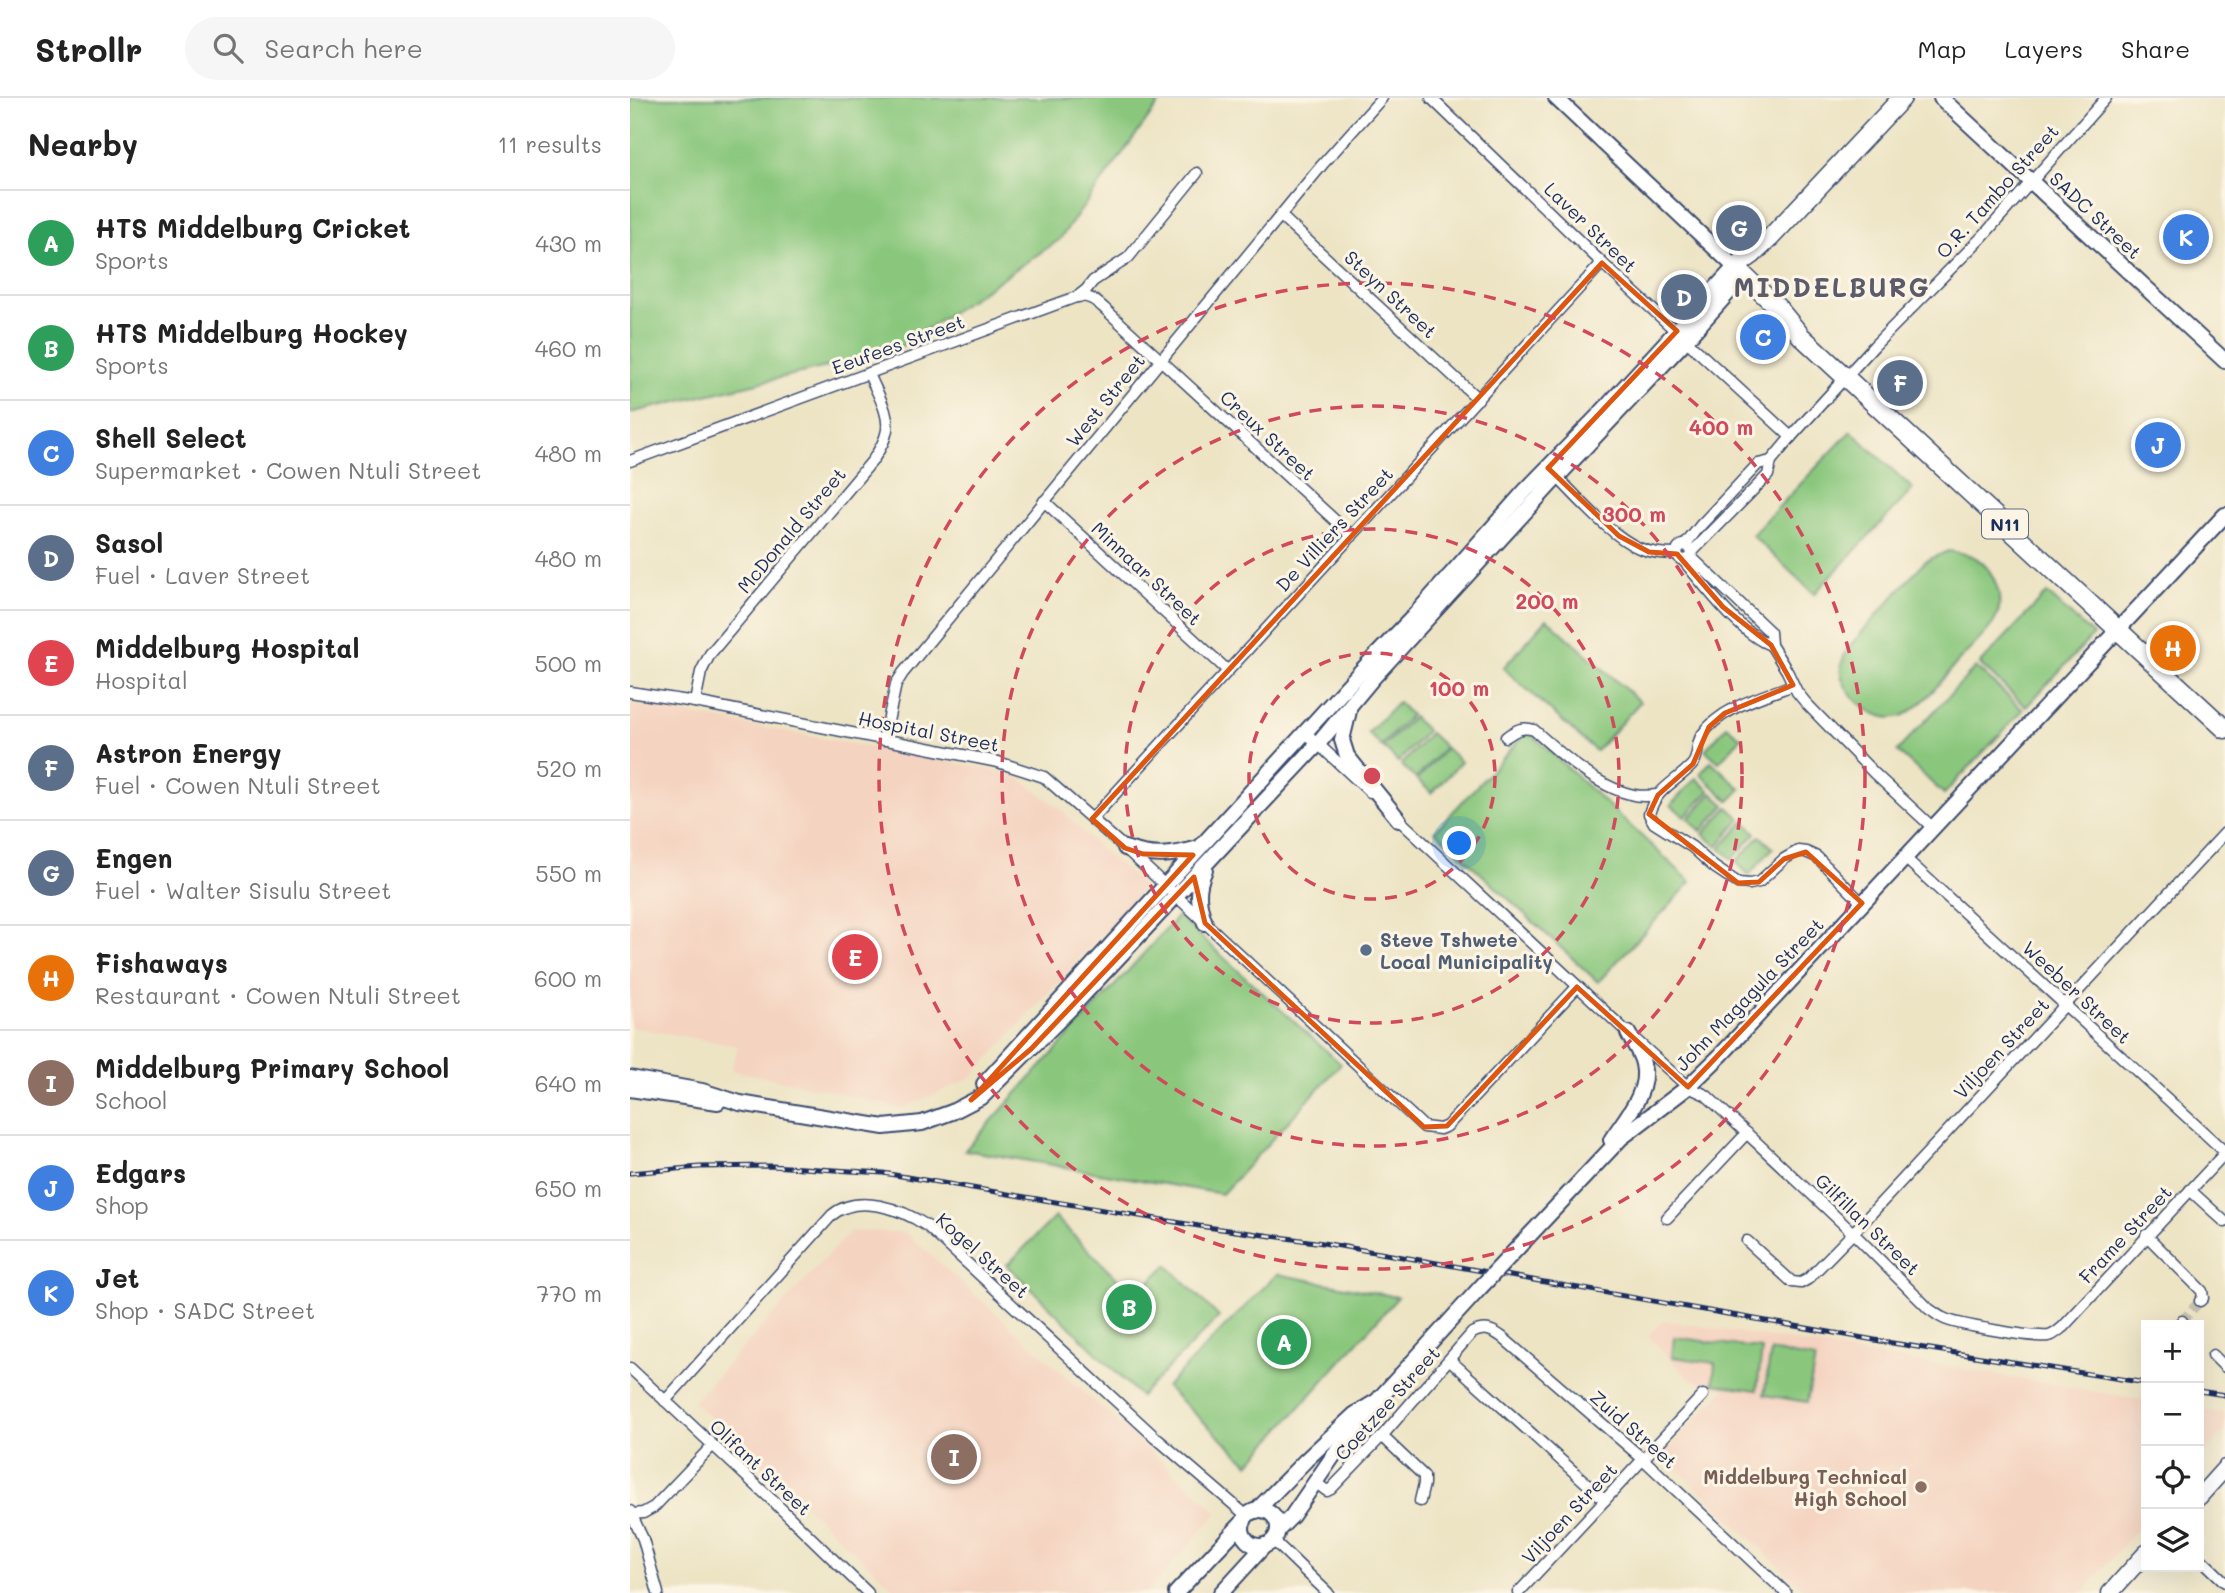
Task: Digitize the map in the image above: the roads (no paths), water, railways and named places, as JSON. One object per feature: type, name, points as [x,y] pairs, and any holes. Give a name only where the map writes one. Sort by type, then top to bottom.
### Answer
[{"type":"highway","points":[[1740,271],[1752,255],[1902,98]]},
{"type":"highway","name":"N11","points":[[1740,271],[1787,317],[1808,330],[1849,374],[2122,627],[2225,729]]},
{"type":"highway","name":"N11","points":[[2122,627],[2225,714]]},
{"type":"main road","points":[[971,1100],[1306,733],[1367,674],[1740,271],[1556,98]]},
{"type":"main road","name":"SADC Street","points":[[1941,98],[2225,361]]},
{"type":"main road","name":"John Magagula Street","points":[[1177,1593],[1306,1460],[1354,1415],[1377,1401],[1597,1162],[1630,1131],[1688,1087],[1720,1056],[2225,515]]},
{"type":"main road","points":[[1367,674],[1352,704],[1342,734],[1343,746],[1347,756],[1399,820]]},
{"type":"main road","points":[[630,1078],[702,1091],[740,1102],[884,1127],[922,1123],[983,1096],[1070,1009],[1318,744],[1352,704]]},
{"type":"main road","points":[[1125,848],[1154,856],[1166,856],[1200,848]]},
{"type":"main road","points":[[1205,923],[1198,898],[1198,883],[1208,862]]},
{"type":"main road","points":[[1597,1162],[1636,1102],[1643,1082],[1644,1065],[1628,1033]]},
{"type":"main road","points":[[630,1089],[702,1101],[740,1102]]},
{"type":"main road","points":[[1221,1593],[1292,1516],[1338,1449],[1377,1401]]},
{"type":"main road","points":[[2204,1491],[2225,1468]]},
{"type":"main road","points":[[1269,1512],[1278,1523],[1272,1538],[1259,1546],[1247,1540],[1242,1528],[1249,1516],[1269,1512]]},
{"type":"main road","points":[[2110,1593],[2141,1559]]},
{"type":"street","name":"West Street","points":[[884,740],[896,684],[903,673],[1322,165],[1382,98]]},
{"type":"street","name":"Laver Street","points":[[1430,98],[1791,437]]},
{"type":"street","name":"O.R. Tambo Street","points":[[1685,554],[1728,516],[1768,475],[1771,461],[1791,437],[1976,243],[2106,98]]},
{"type":"street","name":"Eeufees Street","points":[[630,461],[1076,297],[1087,290],[1093,281],[1128,258],[1197,173]]},
{"type":"street","name":"Steyn Street","points":[[1281,216],[1478,399]]},
{"type":"street","name":"De Villiers Street","points":[[1092,819],[1602,262]]},
{"type":"street","points":[[1076,297],[1086,295],[1093,298],[1161,360]]},
{"type":"street","name":"Creux Street","points":[[1161,360],[1352,536]]},
{"type":"street","name":"McDonald Street","points":[[695,702],[701,672],[710,654],[873,460],[882,445],[887,433],[887,420],[869,374]]},
{"type":"street","name":"O.R. Tambo Street","points":[[1685,554],[1700,526],[1758,464],[1771,461]]},
{"type":"street","points":[[1553,472],[1619,536],[1637,548],[1662,554],[1685,554],[1770,632],[1771,645],[1805,703],[1874,773],[1933,827]]},
{"type":"street","name":"Minnaar Street","points":[[1044,501],[1227,670]]},
{"type":"street","points":[[1718,507],[1728,516]]},
{"type":"street","points":[[1793,685],[1725,713],[1709,727],[1699,739],[1693,764],[1658,795],[1649,814],[1654,822],[1738,883],[1750,884],[1759,881],[1784,859],[1798,851],[1806,852],[1817,857],[1862,903]]},
{"type":"street","name":"Hospital Street","points":[[630,692],[695,702],[998,762],[1044,777],[1125,848],[1424,1127],[1434,1130],[1447,1126],[1577,987]]},
{"type":"street","points":[[1506,737],[1517,729],[1526,727],[1534,730],[1580,768],[1614,788],[1629,794],[1658,795]]},
{"type":"street","points":[[1306,733],[1577,987],[1688,1087]]},
{"type":"street","name":"Viljoen Street","points":[[1747,1241],[1792,1282],[1801,1283],[1808,1279],[2225,833]]},
{"type":"street","name":"Weeber Street","points":[[1905,858],[2225,1152]]},
{"type":"street","name":"Gilfillan Street","points":[[1688,1087],[1706,1095],[1853,1233],[1929,1309],[1962,1325],[2048,1336]]},
{"type":"street","points":[[1667,1218],[1747,1133]]},
{"type":"street","name":"Frame Street","points":[[2048,1336],[2063,1327],[2225,1152]]},
{"type":"street","points":[[2190,1190],[2225,1222]]},
{"type":"street","name":"Kogel Street","points":[[666,1401],[832,1215],[850,1206],[881,1206],[906,1214],[927,1226],[1155,1437],[1249,1516]]},
{"type":"street","points":[[2146,1236],[2202,1291],[2203,1298],[2200,1301]]},
{"type":"street","name":"Coetzee Street","points":[[1315,1482],[1322,1489],[1331,1489],[1472,1334],[1484,1328]]},
{"type":"street","name":"Zuid Street","points":[[1484,1328],[1502,1337],[1643,1459],[1786,1593]]},
{"type":"street","points":[[2213,1355],[2225,1367]]},
{"type":"street","points":[[1450,1360],[1605,1500]]},
{"type":"street","name":"Olifant Street","points":[[630,1368],[868,1593]]},
{"type":"street","name":"Viljoen Street","points":[[1518,1593],[1703,1395]]},
{"type":"street","points":[[1382,1436],[1421,1472],[1424,1480],[1420,1501]]},
{"type":"street","points":[[658,1593],[643,1539],[631,1512],[643,1513],[662,1500],[712,1446]]},
{"type":"street","points":[[1272,1538],[1328,1593]]},
{"type":"street","points":[[2204,1563],[2225,1582]]},
{"type":"tunnel","points":[[2183,1320],[2200,1301]]},
{"type":"railway","points":[[630,1173],[700,1167],[771,1166],[883,1173],[1199,1226],[1323,1243],[1886,1342],[2141,1382]]},
{"type":"railway","points":[[2204,1392],[2225,1395]]},
{"type":"place","name":"Engen","points":[[1739,228]]},
{"type":"place","name":"Jet","points":[[2186,237]]},
{"type":"place","name":"Sasol","points":[[1684,297]]},
{"type":"place","name":"Shell Select","points":[[1763,337]]},
{"type":"place","name":"Astron Energy","points":[[1900,383]]},
{"type":"place","name":"Edgars","points":[[2158,445]]},
{"type":"place","name":"Fishaways","points":[[2173,648]]},
{"type":"place","name":"Steve Tshwete Local Municipality","points":[[1366,950]]},
{"type":"place","name":"Middelburg Hospital","points":[[855,957]]},
{"type":"place","name":"HTS Middelburg Hockey","points":[[1129,1307]]},
{"type":"place","name":"HTS Middelburg Cricket","points":[[1284,1342]]},
{"type":"place","name":"Middelburg Primary School","points":[[954,1457]]},
{"type":"place","name":"Middelburg Technical High School","points":[[1921,1487]]},
{"type":"district","name":"MIDDELBURG","points":[[1832,287]]}]
